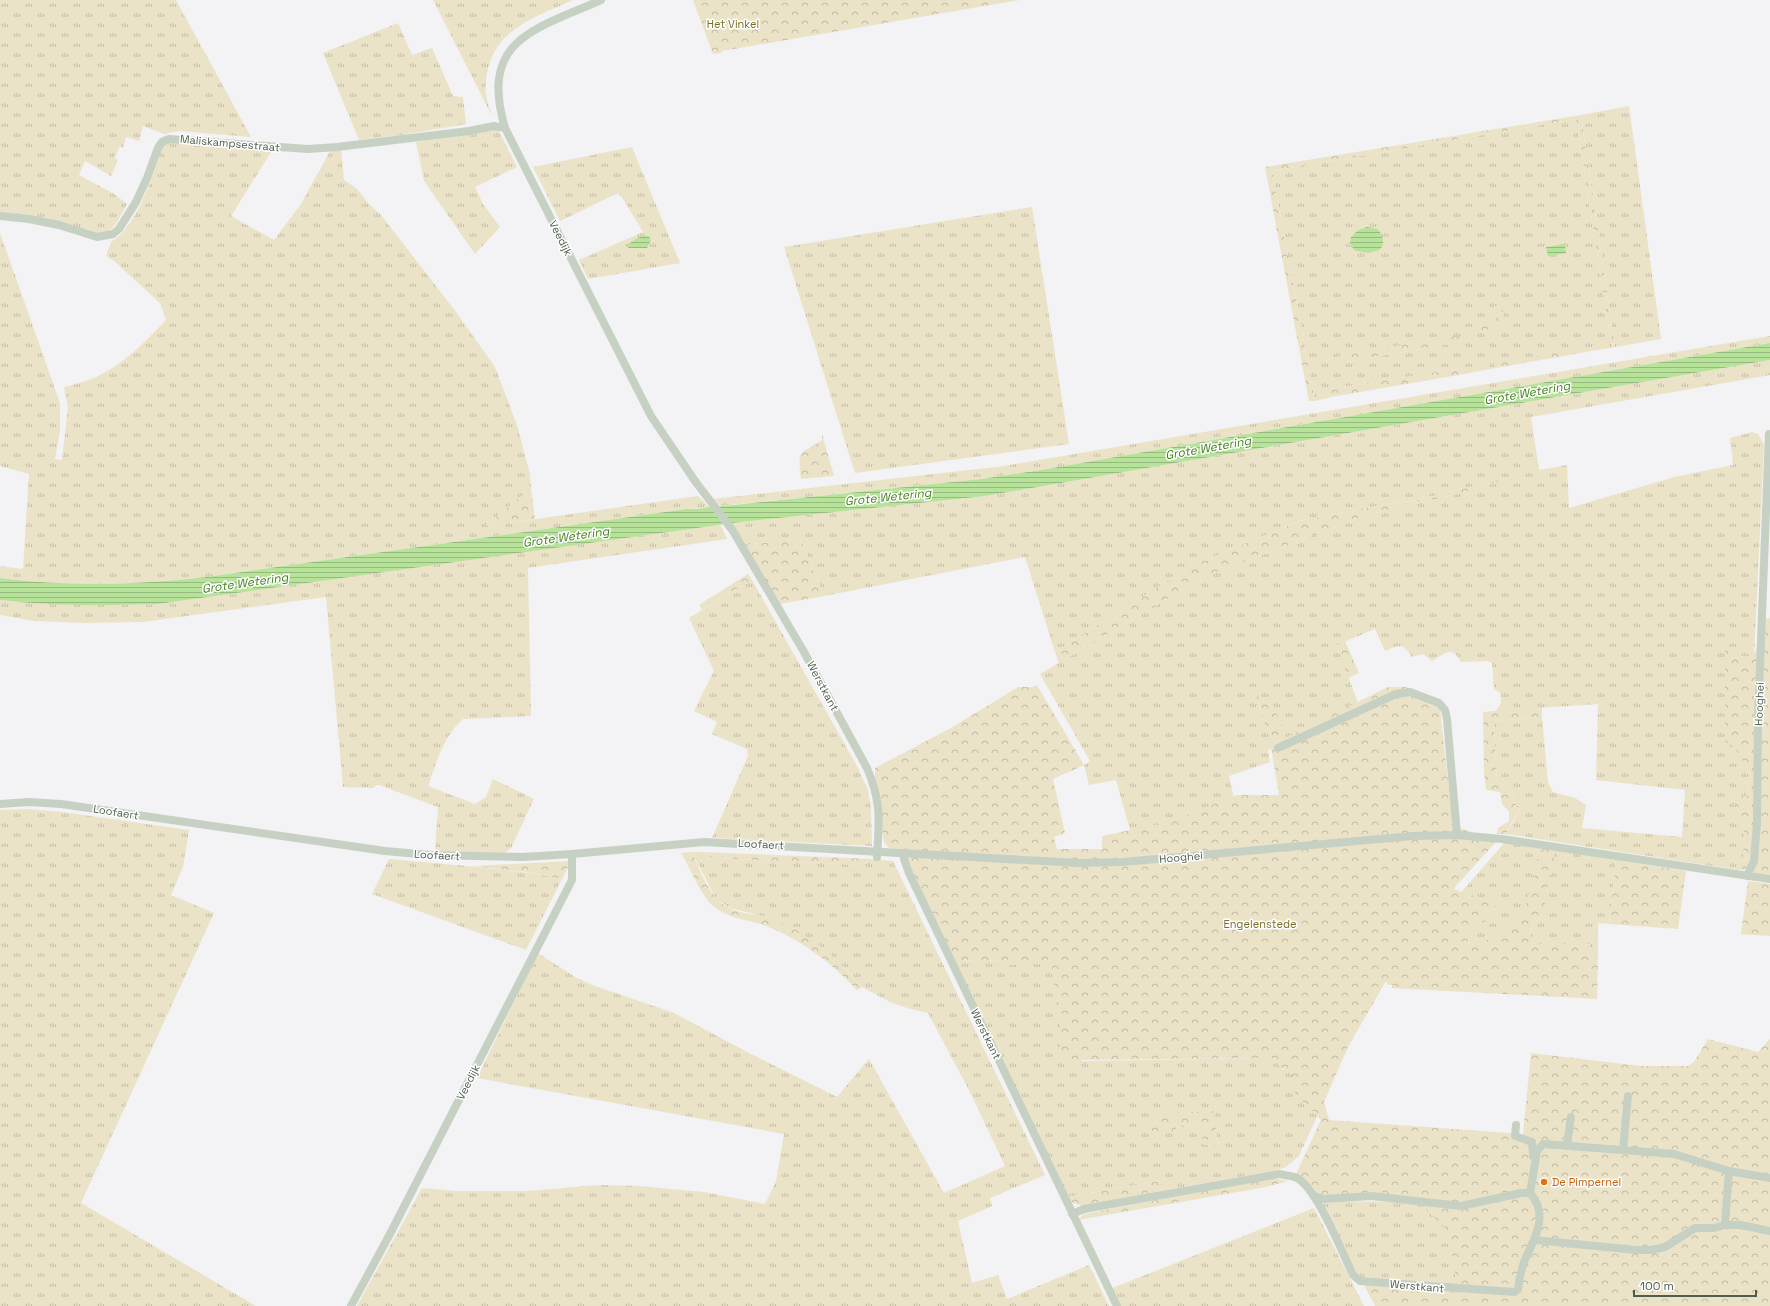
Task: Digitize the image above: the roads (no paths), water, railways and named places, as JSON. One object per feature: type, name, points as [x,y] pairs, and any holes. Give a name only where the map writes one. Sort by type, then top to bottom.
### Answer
[{"type":"street","name":"Veedijk","points":[[601,0],[530,32],[515,44],[505,57],[500,69],[497,83],[501,115],[505,128],[651,416],[695,481],[733,531]]},
{"type":"street","points":[[494,126],[501,115]]},
{"type":"street","name":"Maliskampsestraat","points":[[0,216],[29,219],[59,225],[97,237],[113,234],[119,229],[136,202],[158,148],[162,142],[169,139],[308,149],[337,148],[454,133],[494,126],[505,128]]},
{"type":"street","name":"Hooghei","points":[[1747,876],[1754,861],[1757,823],[1758,718],[1769,434]]},
{"type":"street","name":"Werstkant","points":[[733,531],[804,652],[867,768],[875,787],[878,802],[880,820],[877,854]]},
{"type":"street","points":[[1278,748],[1396,694],[1410,692],[1440,703],[1447,719],[1457,835]]},
{"type":"street","name":"Loofaert","points":[[0,804],[29,802],[62,804],[385,850],[430,855],[494,857],[572,854],[704,842],[877,854],[904,853]]},
{"type":"street","name":"Hooghei","points":[[904,853],[1078,863],[1123,862],[1413,836],[1457,835],[1557,846],[1770,879]]},
{"type":"street","name":"Werstkant","points":[[904,853],[904,859],[909,873],[1117,1306]]},
{"type":"street","name":"Veedijk","points":[[351,1306],[391,1232],[572,880],[572,854]]},
{"type":"street","points":[[1623,1150],[1628,1096]]},
{"type":"street","points":[[1567,1146],[1571,1117]]},
{"type":"street","points":[[1516,1125],[1515,1136],[1532,1142],[1533,1155],[1536,1162]]},
{"type":"street","points":[[1314,1196],[1324,1199],[1371,1196],[1461,1206],[1521,1193],[1530,1193],[1537,1151],[1543,1144],[1674,1154],[1729,1171],[1770,1178]]},
{"type":"street","points":[[1725,1225],[1729,1171]]},
{"type":"street","name":"Werstkant","points":[[1072,1214],[1084,1209],[1279,1174],[1297,1178],[1314,1196],[1353,1275],[1360,1281],[1515,1292],[1518,1290],[1524,1263],[1535,1240],[1540,1219],[1538,1204],[1530,1193]]},
{"type":"street","points":[[1535,1240],[1636,1250],[1651,1250],[1665,1247],[1695,1228],[1714,1228],[1725,1225],[1741,1224],[1770,1231]]},
{"type":"water","points":[[1367,227],[1378,229],[1382,236],[1382,247],[1373,252],[1361,252],[1354,250],[1350,243],[1351,237],[1358,230]]},
{"type":"water","points":[[649,236],[651,240],[647,248],[629,248],[626,246],[637,238]]},
{"type":"water","points":[[1565,244],[1566,253],[1548,256],[1546,247]]},
{"type":"water","name":"Grote Wetering","points":[[1770,343],[1770,360],[985,496],[732,523],[158,604],[79,605],[0,600],[0,578],[77,584],[181,580],[686,509],[981,479],[1041,470]]},
{"type":"place","name":"De Pimpernel","points":[[1544,1182]]},
{"type":"park label","name":"Het Vinkel","points":[[733,24]]},
{"type":"park label","name":"Engelenstede","points":[[1260,924]]}]
